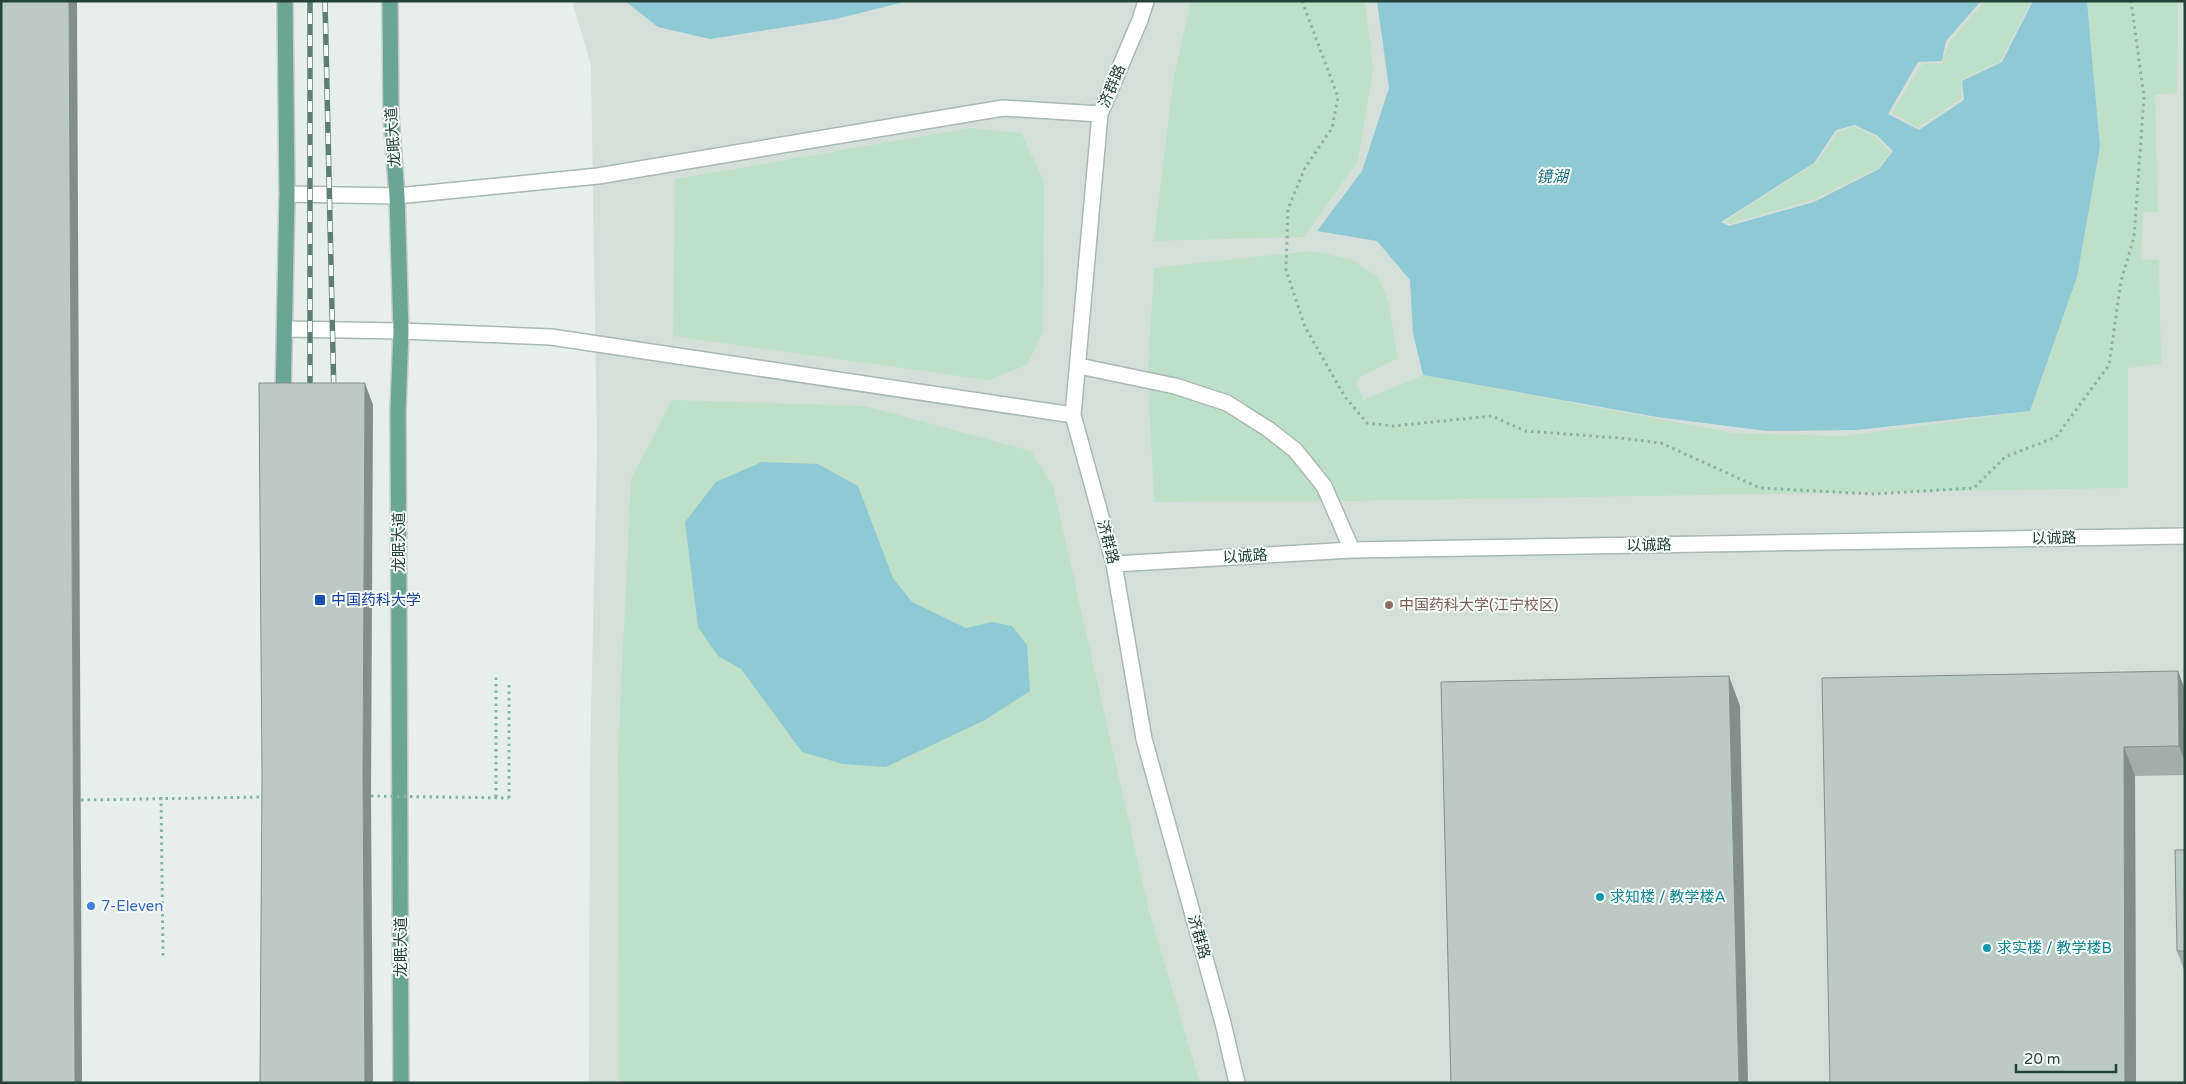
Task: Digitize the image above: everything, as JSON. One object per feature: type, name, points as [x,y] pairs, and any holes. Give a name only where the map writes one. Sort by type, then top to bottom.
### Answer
[{"type":"main road","points":[[283,420],[287,194],[285,1]]},
{"type":"main road","name":"龙眠大道","points":[[390,1],[391,115],[397,196],[401,331],[398,420],[401,1083]]},
{"type":"street","name":"济群路","points":[[1146,1],[1140,20],[1100,114],[1079,366],[1073,415],[1114,564],[1144,739],[1223,1023],[1237,1083]]},
{"type":"street","points":[[287,194],[397,196],[598,176],[1003,108],[1100,114]]},
{"type":"street","points":[[285,329],[552,337],[1073,415]]},
{"type":"street","points":[[1079,366],[1175,386],[1227,403],[1268,429],[1295,450],[1324,486],[1352,550]]},
{"type":"street","name":"以诚路","points":[[1114,564],[1352,550],[2185,536]]},
{"type":"path","points":[[1302,1],[1338,97],[1332,128],[1305,168],[1288,209],[1286,270],[1305,327],[1344,397],[1367,423],[1393,426],[1492,416],[1526,431],[1661,443],[1760,488],[1874,494],[1974,488],[2005,457],[2056,437],[2109,366],[2121,281],[2134,237],[2144,98],[2131,1]]},
{"type":"path","points":[[496,677],[496,797]]},
{"type":"path","points":[[371,796],[509,798],[509,682]]},
{"type":"path","points":[[161,798],[164,956]]},
{"type":"path","points":[[81,800],[270,798]]},
{"type":"shaded area","name":"中国药科大学(江宁校区)","points":[[572,1],[2185,1],[2185,1083],[589,1083],[590,763],[597,448],[591,65]]},
{"type":"green space","points":[[1191,1],[1365,1],[1373,69],[1358,161],[1304,237],[1154,241],[1173,81]]},
{"type":"green space","points":[[1985,1],[2031,1],[2001,61],[1961,80],[1961,99],[1918,128],[1892,113],[1922,64],[1942,63],[1949,42]]},
{"type":"green space","points":[[2087,1],[2178,1],[2177,93],[2155,95],[2158,212],[2143,212],[2141,259],[2159,260],[2161,364],[2128,368],[2128,488],[1352,501],[1154,502],[1148,373],[1154,268],[1309,251],[1351,259],[1378,277],[1388,301],[1398,358],[1360,377],[1357,384],[1363,400],[1423,375],[1734,433],[1845,436],[2030,411],[2077,277],[2100,147]]},
{"type":"green space","points":[[1855,126],[1876,137],[1890,152],[1879,168],[1813,200],[1730,224],[1725,221],[1816,163],[1838,132]]},
{"type":"green space","points":[[971,128],[1021,133],[1044,181],[1043,332],[1027,365],[988,380],[673,336],[675,179]]},
{"type":"green space","points":[[672,400],[865,406],[1031,451],[1053,486],[1149,911],[1200,1083],[619,1083],[618,755],[631,479]]},
{"type":"water","points":[[625,1],[908,1],[836,19],[710,39],[658,27]]},
{"type":"water","name":"镜湖","points":[[1377,1],[1981,1],[1946,41],[1942,61],[1918,62],[1888,114],[1919,130],[1964,100],[1962,81],[2002,62],[2033,1],[2087,1],[2100,147],[2077,277],[2030,411],[1856,430],[1767,431],[1657,417],[1423,375],[1413,333],[1410,280],[1377,241],[1317,231],[1362,171],[1389,88]],"holes":[[[1855,125],[1878,136],[1893,151],[1879,169],[1814,202],[1729,226],[1721,222],[1814,163],[1836,130]]]},
{"type":"water","points":[[762,462],[818,464],[858,486],[893,578],[912,602],[966,628],[992,622],[1012,626],[1027,645],[1030,691],[985,720],[886,767],[843,764],[802,752],[741,669],[718,656],[698,627],[685,522],[716,482]]},
{"type":"building","points":[[1,1],[69,1],[75,1083],[1,1083]]},
{"type":"building","name":"中国药科大学","points":[[259,383],[365,383],[363,774],[365,1083],[260,1083],[262,776]]},
{"type":"building","name":"求实楼 / 教学楼B","points":[[2178,671],[2179,746],[2124,747],[2125,1083],[1830,1083],[1822,678]]},
{"type":"building","name":"求知楼 / 教学楼A","points":[[1729,676],[1739,1083],[1451,1083],[1441,682]]},
{"type":"building","points":[[2175,850],[2185,850],[2185,951],[2177,951]]},
{"type":"railway","points":[[310,1],[310,398]]},
{"type":"railway","points":[[325,1],[334,398]]},
{"type":"place","name":"中国药科大学","points":[[320,600]]},
{"type":"place","name":"中国药科大学(江宁校区)","points":[[1389,605]]},
{"type":"place","name":"求知楼 / 教学楼A","points":[[1600,897]]},
{"type":"place","name":"7-Eleven","points":[[91,906]]},
{"type":"place","name":"求实楼 / 教学楼B","points":[[1987,948]]}]
